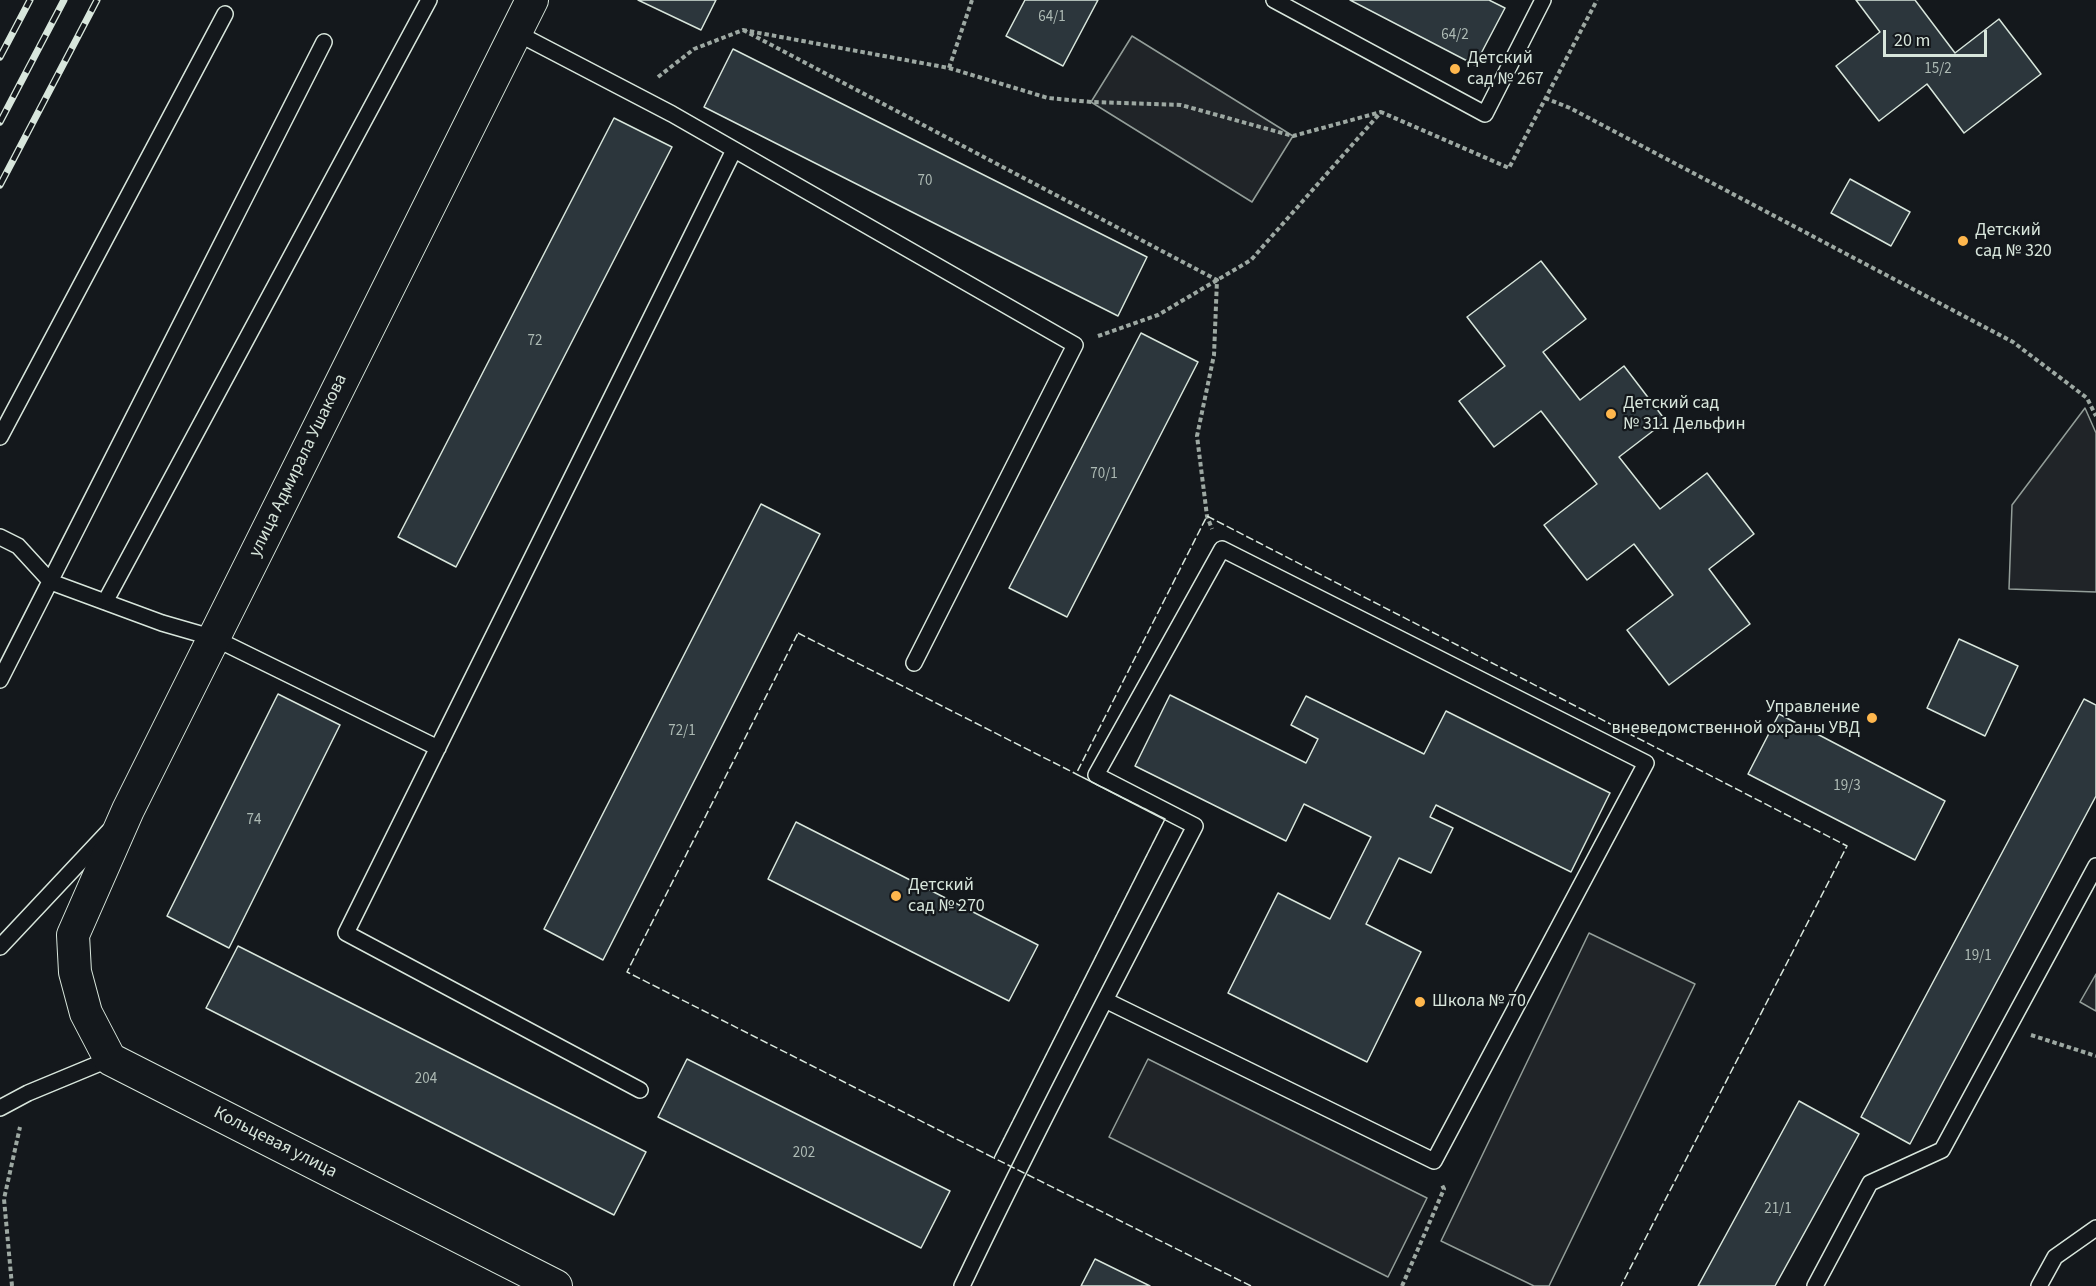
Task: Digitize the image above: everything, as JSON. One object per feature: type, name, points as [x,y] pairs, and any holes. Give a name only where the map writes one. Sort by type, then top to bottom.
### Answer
[{"type":"street","name":"улица Адмирала Ушакова","points":[[110,1059],[86,1013],[75,972],[73,936],[128,810],[532,0]]},
{"type":"street","name":"Кольцевая улица","points":[[110,1059],[556,1286]]},
{"type":"lane","points":[[105,602],[429,0]]},
{"type":"lane","points":[[1274,0],[1485,114],[1543,0]]},
{"type":"lane","points":[[0,437],[225,14]]},
{"type":"lane","points":[[516,33],[635,94],[1075,345],[914,663]]},
{"type":"lane","points":[[0,680],[324,42]]},
{"type":"lane","points":[[640,1090],[346,933],[734,150]]},
{"type":"lane","points":[[0,537],[18,546],[51,582],[162,623],[214,638],[438,748]]},
{"type":"lane","points":[[962,1286],[1017,1171],[1105,1000],[1195,826],[1096,775],[1222,549],[1646,764],[1434,1161],[1105,1000]]},
{"type":"lane","points":[[0,947],[128,810]]},
{"type":"lane","points":[[1815,1286],[1870,1183],[1942,1150],[2096,866]]},
{"type":"lane","points":[[0,1108],[28,1093],[110,1059]]},
{"type":"lane","points":[[2039,1286],[2055,1257],[2096,1228]]},
{"type":"path","points":[[949,68],[972,0]]},
{"type":"path","points":[[635,94],[694,49],[743,30],[949,68],[1048,98],[1181,105],[1293,136],[1381,112],[1509,168],[1596,0]]},
{"type":"path","points":[[743,30],[1217,280]]},
{"type":"path","points":[[1545,98],[1570,108],[2013,342],[2087,398],[2096,416]]},
{"type":"path","points":[[1075,345],[1158,315],[1251,260],[1381,112]]},
{"type":"path","points":[[1217,280],[1214,355],[1197,436],[1207,516],[1222,549]]},
{"type":"path","points":[[2009,1028],[2096,1056]]},
{"type":"path","points":[[12,1286],[4,1199],[28,1093]]},
{"type":"path","points":[[1402,1286],[1444,1189],[1434,1161]]},
{"type":"shaded area","points":[[1132,36],[1293,136],[1252,202],[1091,102]]},
{"type":"shaded area","points":[[2085,408],[2096,433],[2096,592],[2009,589],[2012,505]]},
{"type":"shaded area","points":[[1589,933],[1695,984],[1549,1286],[1534,1286],[1441,1241]]},
{"type":"shaded area","points":[[2096,974],[2096,1011],[2080,1002]]},
{"type":"shaded area","points":[[1148,1059],[1427,1198],[1388,1277],[1109,1137]]},
{"type":"building","points":[[638,0],[716,0],[701,30]]},
{"type":"building","points":[[1025,0],[1098,0],[1063,66],[1006,36]]},
{"type":"building","points":[[1350,0],[1489,0],[1505,8],[1475,65]]},
{"type":"building","points":[[1856,0],[1915,0],[1955,53],[1999,19],[2041,74],[1964,133],[1927,84],[1879,121],[1836,66],[1880,32]]},
{"type":"building","points":[[733,49],[1147,257],[1118,316],[704,107]]},
{"type":"building","points":[[614,118],[672,147],[456,567],[398,537]]},
{"type":"building","points":[[1850,179],[1910,212],[1891,246],[1831,213]]},
{"type":"building","points":[[1541,261],[1586,319],[1543,352],[1580,400],[1624,366],[1666,421],[1619,457],[1660,509],[1707,473],[1754,534],[1709,569],[1750,624],[1669,685],[1627,630],[1673,595],[1634,544],[1587,580],[1544,525],[1597,484],[1541,411],[1494,447],[1459,401],[1505,366],[1467,317]]},
{"type":"building","points":[[1141,333],[1198,362],[1067,617],[1009,588]]},
{"type":"building","points":[[761,504],[820,534],[603,960],[544,929]]},
{"type":"building","points":[[1959,639],[2018,666],[1985,736],[1927,708]]},
{"type":"building","points":[[278,694],[340,725],[229,948],[167,916]]},
{"type":"building","points":[[1170,695],[1306,763],[1318,739],[1291,725],[1306,696],[1424,754],[1446,711],[1610,793],[1571,872],[1436,805],[1430,817],[1453,828],[1431,873],[1399,858],[1366,924],[1421,952],[1367,1062],[1228,993],[1278,893],[1330,919],[1371,837],[1304,804],[1286,841],[1135,766]]},
{"type":"building","points":[[2084,699],[2096,705],[2096,796],[1910,1144],[1861,1117]]},
{"type":"building","points":[[1779,714],[1945,801],[1915,860],[1748,774]]},
{"type":"building","points":[[796,822],[1038,945],[1009,1001],[768,879]]},
{"type":"building","points":[[238,946],[646,1152],[614,1215],[206,1008]]},
{"type":"building","points":[[687,1059],[950,1191],[921,1248],[658,1117]]},
{"type":"building","points":[[1799,1101],[1859,1134],[1775,1286],[1698,1286]]},
{"type":"building","points":[[1095,1259],[1150,1286],[1081,1286]]},
{"type":"railway","points":[[0,57],[30,0]]},
{"type":"railway","points":[[0,122],[64,0]]},
{"type":"railway","points":[[0,185],[97,0]]},
{"type":"fence","points":[[1251,1286],[994,1158],[1165,819],[1076,774],[1207,516],[1847,846],[1621,1286]]},
{"type":"fence","points":[[798,633],[1165,819],[994,1158],[627,972],[798,633]]},
{"type":"place","name":"Детский сад № 267","points":[[1455,69]]},
{"type":"place","name":"Детский сад № 320","points":[[1963,241]]},
{"type":"place","name":"Детский сад № 311 Дельфин","points":[[1611,414]]},
{"type":"place","name":"Управление вневедомственной охраны УВД","points":[[1872,718]]},
{"type":"place","name":"Детский сад № 270","points":[[896,896]]},
{"type":"place","name":"Школа № 70","points":[[1420,1002]]}]
